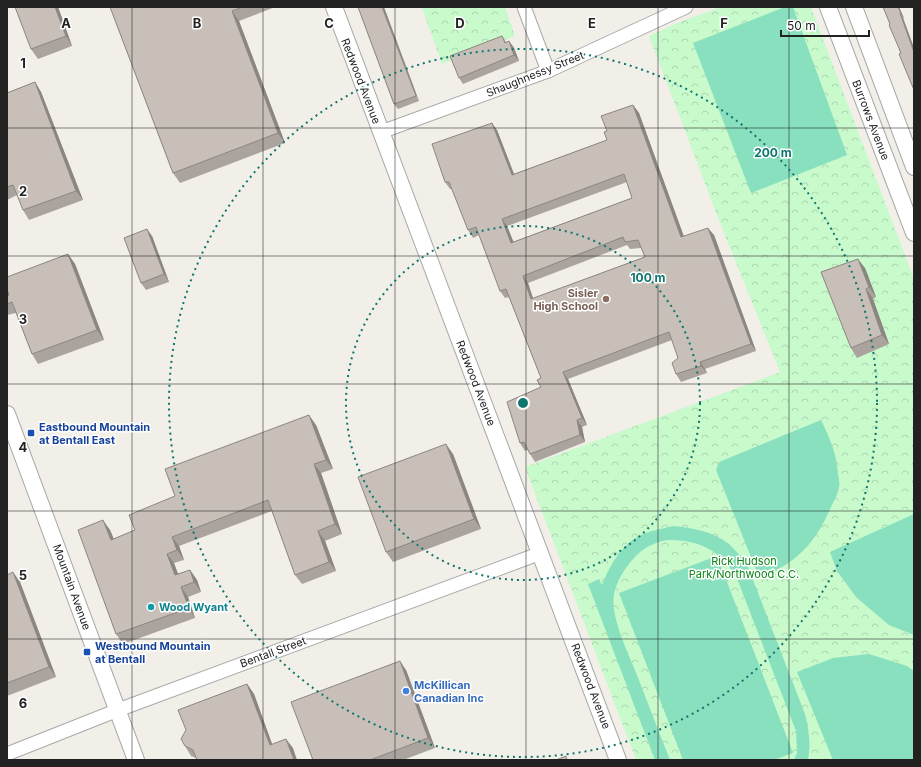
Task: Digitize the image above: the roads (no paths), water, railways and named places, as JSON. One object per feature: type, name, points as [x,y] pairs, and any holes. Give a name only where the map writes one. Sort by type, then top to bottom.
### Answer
[{"type":"street","name":"Redwood Avenue","points":[[334,7],[618,760]]},
{"type":"street","points":[[524,7],[548,71]]},
{"type":"street","name":"Shaughnessy Street","points":[[381,132],[548,71],[686,7]]},
{"type":"street","name":"Burrows Avenue","points":[[828,7],[914,233]]},
{"type":"street","points":[[854,7],[914,167]]},
{"type":"street","name":"Mountain Avenue","points":[[7,414],[136,760]]},
{"type":"street","name":"Bentall Street","points":[[7,754],[118,710],[541,553]]},
{"type":"place","name":"Sisler High School","points":[[606,299]]},
{"type":"place","name":"Eastbound Mountain at Bentall East","points":[[31,433]]},
{"type":"place","name":"Wood Wyant","points":[[151,607]]},
{"type":"place","name":"Westbound Mountain at Bentall","points":[[87,652]]},
{"type":"place","name":"McKillican Canadian Inc","points":[[406,691]]},
{"type":"park label","name":"Rick Hudson Park/Northwood C.C.","points":[[744,567]]}]
